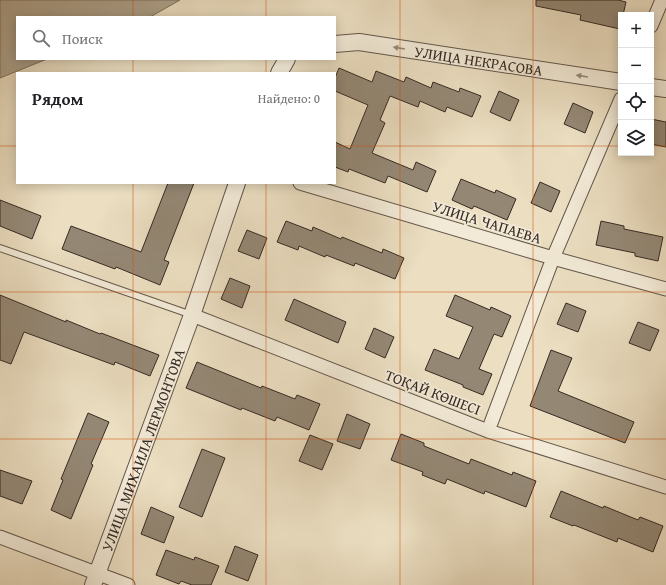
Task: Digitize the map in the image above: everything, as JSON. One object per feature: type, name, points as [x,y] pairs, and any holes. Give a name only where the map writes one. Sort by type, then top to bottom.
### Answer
[{"type":"street","points":[[654,19],[662,0]]},
{"type":"street","name":"УЛИЦА НЕКРАСОВА","points":[[336,44],[359,42],[618,82]]},
{"type":"street","points":[[280,72],[286,60]]},
{"type":"street","points":[[654,86],[666,88]]},
{"type":"street","points":[[488,431],[553,258],[618,106]]},
{"type":"street","name":"УЛИЦА МИХАИЛА ЛЕРМОНТОВА","points":[[96,579],[192,315],[237,184]]},
{"type":"street","name":"УЛИЦА ЧАПАЕВА","points":[[303,184],[553,258],[666,289]]},
{"type":"street","name":"ТОҚАЙ КӨШЕСІ","points":[[192,315],[488,431],[666,487]]},
{"type":"street","points":[[0,537],[96,579],[128,585]]},
{"type":"lane","points":[[0,248],[192,315]]},
{"type":"shaded area","points":[[0,0],[180,0],[152,16],[16,16],[16,60],[45,60],[0,78]]},
{"type":"building","points":[[536,0],[618,0],[626,2],[624,12],[618,12],[618,29],[580,20],[581,15],[536,6]]},
{"type":"building","points":[[339,68],[372,82],[376,71],[404,82],[406,77],[431,88],[433,82],[459,92],[460,88],[481,96],[472,117],[447,107],[445,112],[420,101],[418,107],[390,96],[380,120],[385,123],[372,153],[413,170],[416,162],[436,171],[427,192],[388,176],[385,183],[349,169],[348,172],[336,167],[336,142],[350,149],[368,105],[336,91],[336,76]]},
{"type":"building","points":[[499,91],[519,100],[510,121],[490,112]]},
{"type":"building","points":[[573,103],[593,112],[585,133],[564,124]]},
{"type":"building","points":[[654,120],[666,122],[666,147],[654,145]]},
{"type":"building","points":[[461,179],[495,193],[496,190],[516,199],[507,220],[474,206],[472,209],[452,200]]},
{"type":"building","points":[[540,182],[560,191],[551,212],[531,203]]},
{"type":"building","points":[[168,184],[194,184],[164,260],[169,262],[160,285],[116,267],[115,269],[62,249],[71,226],[141,252]]},
{"type":"building","points":[[0,200],[41,216],[32,239],[0,226]]},
{"type":"building","points":[[286,221],[312,231],[313,227],[341,239],[342,237],[382,253],[383,249],[404,258],[395,279],[355,263],[354,266],[326,255],[325,257],[299,246],[298,250],[277,242]]},
{"type":"building","points":[[601,221],[624,226],[624,229],[663,237],[658,261],[635,256],[635,253],[596,245]]},
{"type":"building","points":[[247,230],[267,238],[259,259],[238,251]]},
{"type":"building","points":[[230,278],[250,286],[242,308],[221,299]]},
{"type":"building","points":[[0,295],[66,322],[66,320],[159,355],[150,376],[115,362],[114,365],[24,332],[11,364],[0,360]]},
{"type":"building","points":[[455,295],[490,310],[491,307],[511,316],[502,337],[494,334],[479,369],[492,374],[483,395],[463,387],[463,385],[425,370],[434,349],[459,359],[473,327],[446,316]]},
{"type":"building","points":[[294,299],[346,322],[338,343],[285,320]]},
{"type":"building","points":[[566,303],[586,311],[578,332],[557,324]]},
{"type":"building","points":[[638,322],[659,330],[650,351],[629,343]]},
{"type":"building","points":[[374,328],[394,337],[385,358],[365,349]]},
{"type":"building","points":[[551,350],[572,358],[558,391],[634,422],[625,443],[530,406]]},
{"type":"building","points":[[197,362],[261,388],[262,386],[295,399],[297,395],[320,404],[309,430],[277,417],[275,421],[242,408],[241,410],[186,388]]},
{"type":"building","points":[[88,413],[109,422],[91,464],[93,465],[71,519],[51,510],[63,480],[61,479]]},
{"type":"building","points":[[347,414],[370,424],[360,449],[337,441]]},
{"type":"building","points":[[401,434],[424,443],[424,446],[469,464],[471,459],[512,475],[513,472],[536,481],[526,507],[485,491],[484,494],[447,479],[445,484],[422,475],[423,472],[391,460]]},
{"type":"building","points":[[310,435],[333,444],[322,470],[299,461]]},
{"type":"building","points":[[202,449],[225,458],[202,517],[179,507]]},
{"type":"building","points":[[0,470],[32,481],[22,504],[0,496]]},
{"type":"building","points":[[561,491],[603,508],[604,506],[638,520],[640,517],[663,526],[653,552],[618,538],[617,542],[550,517]]},
{"type":"building","points":[[151,507],[174,517],[164,543],[141,534]]},
{"type":"building","points":[[235,546],[258,555],[248,581],[225,572]]},
{"type":"building","points":[[166,550],[194,560],[195,557],[219,566],[211,585],[192,585],[181,581],[179,584],[156,575]]}]
